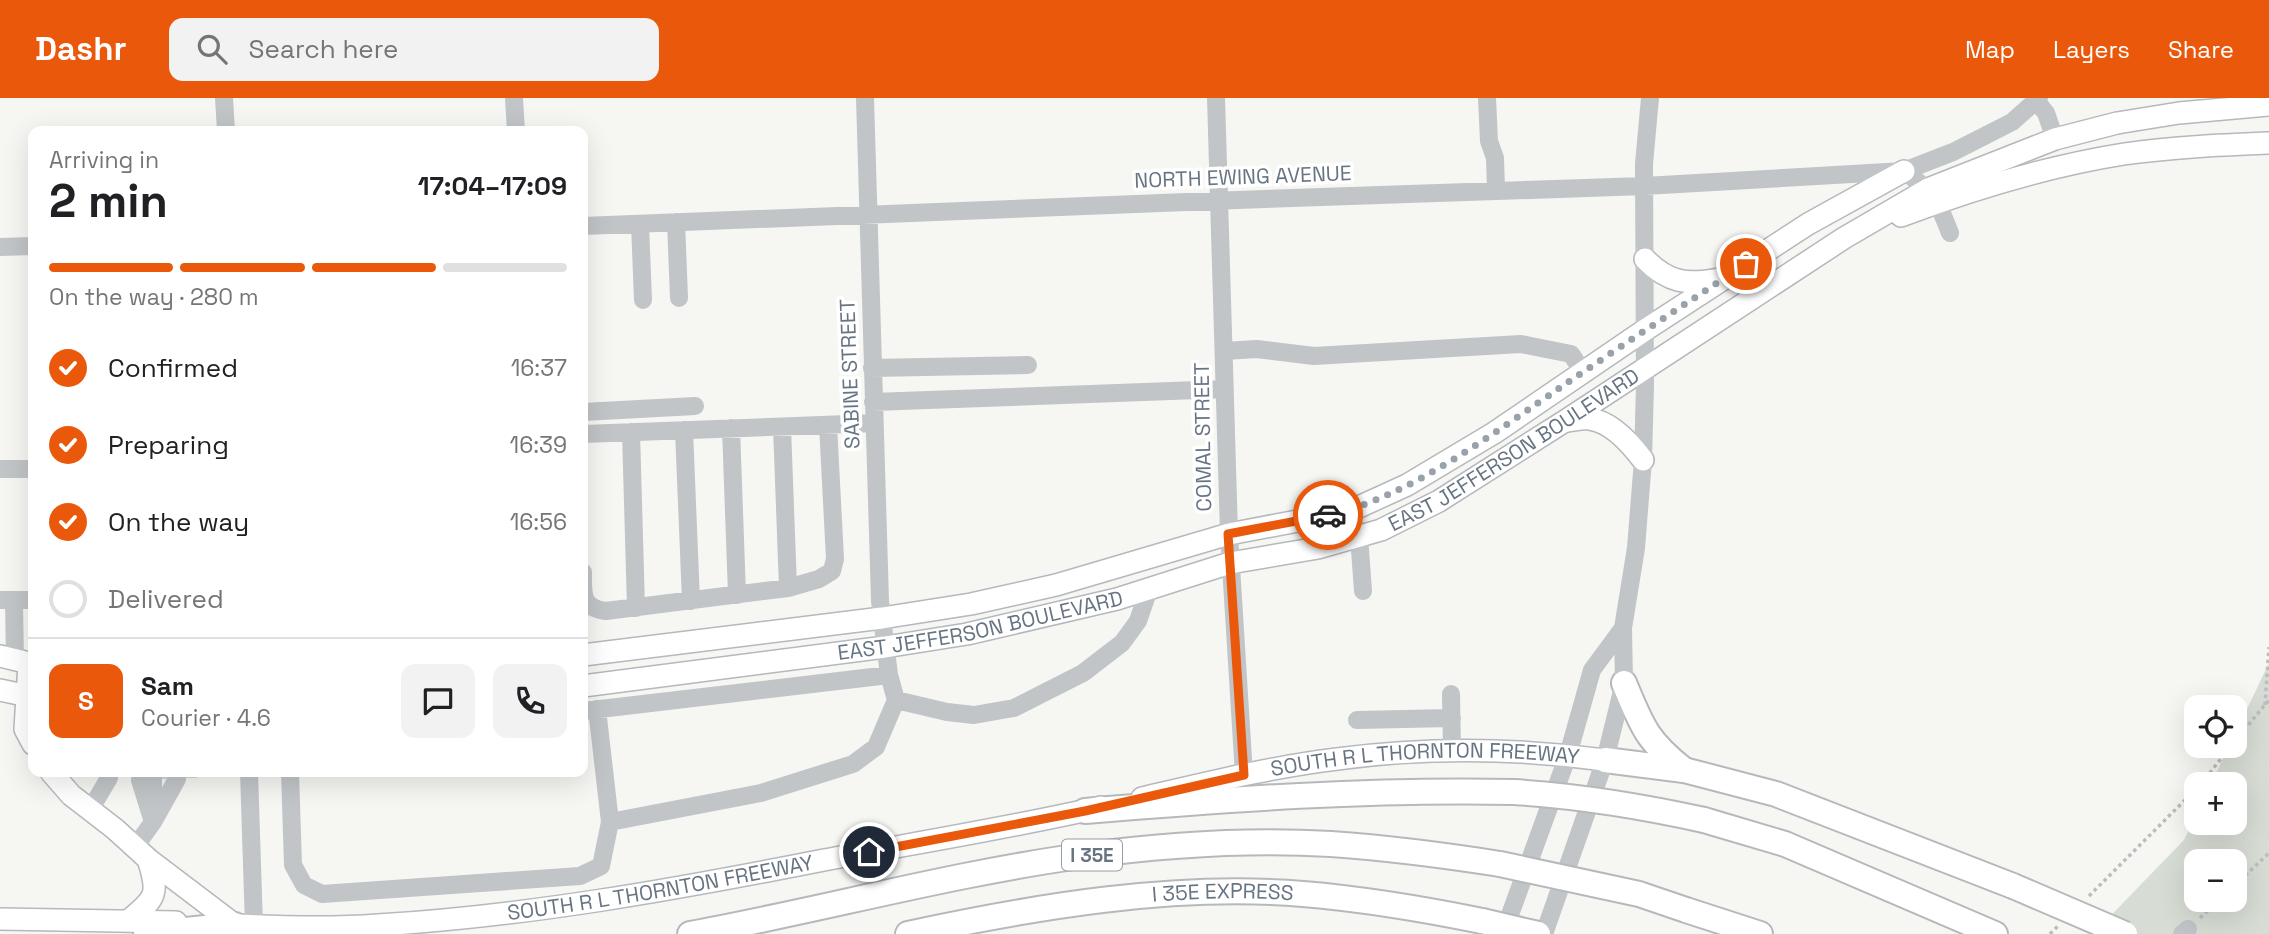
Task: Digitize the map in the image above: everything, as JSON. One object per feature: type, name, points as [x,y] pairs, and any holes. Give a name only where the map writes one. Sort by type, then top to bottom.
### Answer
[{"type":"highway","points":[[1624,683],[1645,732],[1660,752],[1684,771]]},
{"type":"highway","points":[[1605,760],[1684,771],[1776,794],[2013,886],[2125,934]]},
{"type":"highway","points":[[1085,811],[1265,798],[1451,791],[1575,796],[1642,806],[1704,820],[1785,844],[1995,934]]},
{"type":"highway","name":"I 35E","points":[[690,934],[1081,856],[1188,846],[1265,843],[1328,844],[1414,851],[1500,864],[1639,894],[1760,934]]},
{"type":"highway","name":"I 35E EXPRESS","points":[[908,934],[986,917],[1094,902],[1235,892],[1302,894],[1420,909],[1538,934]]},
{"type":"highway","points":[[137,927],[245,926]]},
{"type":"main road","points":[[1933,195],[2055,139],[2117,123],[2179,113],[2269,107]]},
{"type":"main road","points":[[1933,195],[2124,154],[2269,143]]},
{"type":"main road","name":"EAST JEFFERSON BOULEVARD","points":[[588,654],[882,618],[971,604],[1056,585],[1228,534],[1350,511],[1407,485],[1494,433],[1644,330],[1808,224],[1904,171]]},
{"type":"main road","name":"EAST JEFFERSON BOULEVARD","points":[[588,685],[885,647],[1034,620],[1149,589],[1230,563],[1318,548],[1381,530],[1439,501],[1844,237],[1933,195]]},
{"type":"main road","points":[[1645,259],[1658,273],[1676,281],[1700,282],[1725,278]]},
{"type":"main road","points":[[1565,421],[1589,419],[1602,423],[1632,446],[1643,460]]},
{"type":"main road","points":[[19,661],[28,692]]},
{"type":"main road","points":[[0,690],[28,696]]},
{"type":"main road","points":[[28,704],[25,729],[28,735]]},
{"type":"main road","name":"SOUTH R L THORNTON FREEWAY","points":[[245,926],[378,926],[510,914],[733,877],[1085,811],[1244,775],[1336,759],[1452,751],[1568,755],[1605,760]]},
{"type":"main road","points":[[56,777],[71,794],[142,853],[245,926]]},
{"type":"main road","points":[[0,919],[137,927],[155,894],[156,883],[142,853]]},
{"type":"street","points":[[224,98],[226,126]]},
{"type":"street","points":[[514,98],[516,126]]},
{"type":"street","name":"SABINE STREET","points":[[864,98],[882,618],[889,675],[896,700]]},
{"type":"street","name":"COMAL STREET","points":[[1216,98],[1228,534],[1244,775]]},
{"type":"street","points":[[1487,98],[1489,141],[1495,158],[1496,190]]},
{"type":"street","points":[[1544,934],[1605,760],[1624,683],[1623,628],[1636,548],[1643,460],[1644,186],[1650,98]]},
{"type":"street","points":[[2269,98],[2269,107]]},
{"type":"street","points":[[2038,100],[2046,113],[2055,139]]},
{"type":"street","name":"NORTH EWING AVENUE","points":[[588,226],[1644,186],[1904,171],[1953,152],[2012,122],[2038,100]]},
{"type":"street","points":[[1904,171],[1933,195],[1950,233]]},
{"type":"street","points":[[676,222],[679,298]]},
{"type":"street","points":[[640,224],[643,300]]},
{"type":"street","points":[[0,247],[28,246]]},
{"type":"street","points":[[1224,351],[1256,349],[1314,356],[1521,344],[1571,354],[1583,372]]},
{"type":"street","points":[[872,368],[1028,365]]},
{"type":"street","points":[[873,401],[1225,390]]},
{"type":"street","points":[[588,412],[695,406]]},
{"type":"street","points":[[588,434],[874,423]]},
{"type":"street","points":[[588,604],[594,609],[607,611],[737,595],[788,588],[820,579],[832,571],[835,559],[828,425]]},
{"type":"street","points":[[782,427],[788,588]]},
{"type":"street","points":[[731,428],[737,595]]},
{"type":"street","points":[[684,430],[691,601]]},
{"type":"street","points":[[631,432],[636,608]]},
{"type":"street","points":[[0,469],[28,469]]},
{"type":"street","points":[[1359,536],[1363,591]]},
{"type":"street","points":[[610,822],[761,793],[853,764],[876,747],[896,700],[947,712],[974,715],[1014,708],[1083,673],[1122,643],[1138,621],[1149,589]]},
{"type":"street","points":[[19,661],[7,600],[28,600]]},
{"type":"street","points":[[1503,934],[1568,755],[1592,670],[1623,628]]},
{"type":"street","points":[[290,777],[293,865],[303,885],[322,894],[580,876],[601,866],[610,822],[590,710],[889,675]]},
{"type":"street","points":[[1451,694],[1452,751]]},
{"type":"street","points":[[1357,720],[1452,718]]},
{"type":"street","points":[[90,810],[109,777]]},
{"type":"street","points":[[245,926],[249,777]]},
{"type":"street","points":[[142,853],[153,822],[158,779]]},
{"type":"path","points":[[2265,705],[2269,647]]},
{"type":"path","points":[[2247,726],[2269,700]]},
{"type":"path","points":[[2210,772],[2221,758]]},
{"type":"path","points":[[2080,905],[2184,801]]},
{"type":"path","points":[[2247,874],[2269,853]]},
{"type":"path","points":[[2185,931],[2206,912]]},
{"type":"path","points":[[2050,934],[2060,924]]},
{"type":"shaded area","points":[[2269,663],[2269,934],[2093,934],[2186,835],[2247,835],[2247,772],[2217,772],[2223,758],[2247,758],[2247,709]]},
{"type":"way so far","points":[[1328,515],[1350,511],[1407,485],[1494,433],[1746,264]]},
{"type":"route","points":[[869,852],[1085,811],[1244,775],[1228,534],[1328,515]]}]
